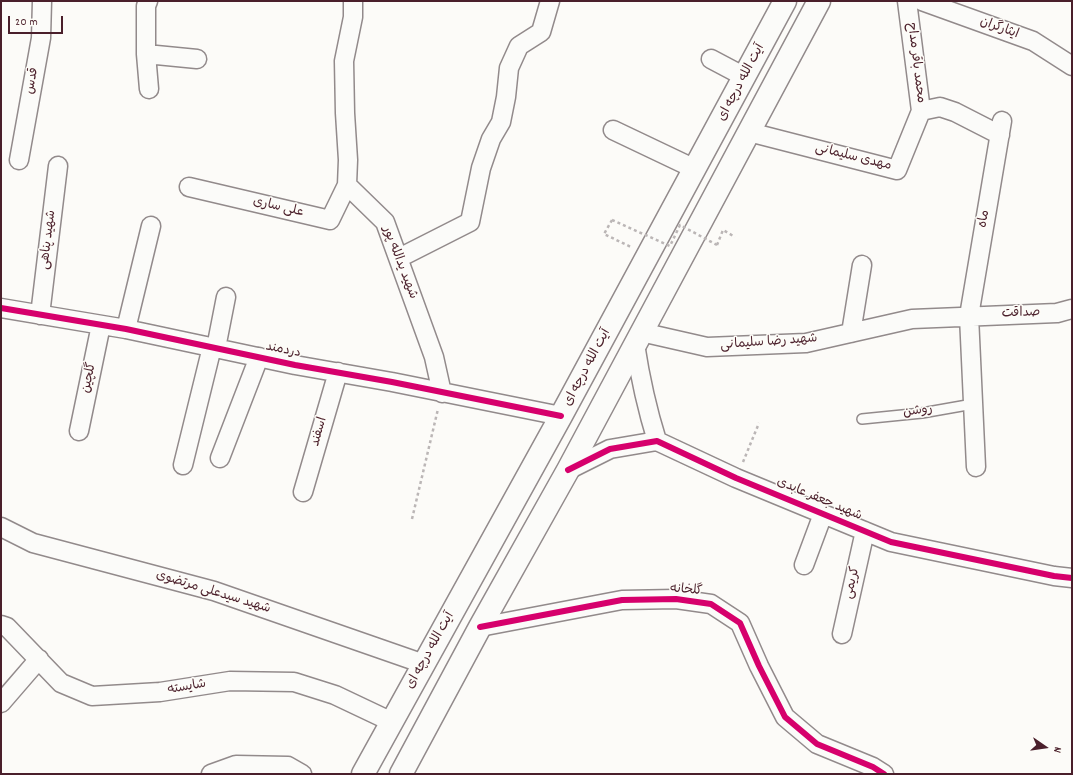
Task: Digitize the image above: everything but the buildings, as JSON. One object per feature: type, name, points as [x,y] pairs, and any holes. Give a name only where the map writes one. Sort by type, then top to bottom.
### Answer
[{"type":"main road","name":"آیت الله درچه ای","points":[[363,774],[649,255],[785,1]]},
{"type":"main road","points":[[401,774],[480,627],[568,470],[819,1]]},
{"type":"main road","points":[[745,77],[771,92]]},
{"type":"street","name":"قدس","points":[[19,160],[41,38],[42,1]]},
{"type":"street","points":[[148,1],[146,6],[146,54],[149,89]]},
{"type":"street","points":[[347,185],[348,160],[344,61],[354,17],[353,1]]},
{"type":"street","points":[[399,258],[470,222],[481,168],[490,139],[501,122],[509,68],[519,46],[541,32],[550,1]]},
{"type":"street","name":"محمد باقر مداح","points":[[907,1],[921,111],[940,107],[1001,128]]},
{"type":"street","name":"ایثارگران","points":[[922,1],[1032,41],[1072,66]]},
{"type":"street","points":[[146,54],[197,59]]},
{"type":"street","points":[[711,59],[745,77]]},
{"type":"street","name":"مهدی سلیمانی","points":[[749,132],[897,170],[921,111]]},
{"type":"street","name":"ماه","points":[[969,316],[1001,128]]},
{"type":"street","points":[[613,130],[695,169]]},
{"type":"street","name":"شهید پناهی","points":[[40,315],[58,166]]},
{"type":"street","name":"علی ساری","points":[[189,187],[330,220],[347,185]]},
{"type":"street","name":"شهید یدالله پور","points":[[347,185],[385,222],[434,357],[442,393]]},
{"type":"street","points":[[126,329],[151,226]]},
{"type":"street","points":[[851,333],[862,265]]},
{"type":"street","points":[[183,465],[226,297]]},
{"type":"street","name":"دردمند","points":[[1,308],[126,329],[214,348],[561,416]]},
{"type":"street","name":"صداقت","points":[[969,316],[1057,313],[1072,309]]},
{"type":"street","points":[[969,316],[976,467]]},
{"type":"street","name":"شهید رضا سلیمانی","points":[[638,338],[707,347],[806,343],[912,319],[969,316]]},
{"type":"street","name":"گلچین","points":[[79,431],[101,325]]},
{"type":"street","points":[[568,470],[610,449],[657,441],[643,390],[638,338]]},
{"type":"street","points":[[220,458],[259,357]]},
{"type":"street","name":"اسفند","points":[[303,492],[338,372]]},
{"type":"street","name":"شهید جعفر عابدی","points":[[657,441],[736,478],[891,542],[1054,576],[1072,578]]},
{"type":"street","points":[[804,565],[823,514]]},
{"type":"street","name":"شهید سیدعلی مرتضوی","points":[[1,527],[33,543],[214,591],[424,664]]},
{"type":"street","name":"کریمی","points":[[842,634],[865,531]]},
{"type":"street","name":"گلخانه","points":[[480,627],[622,600],[676,600],[711,604],[740,624],[785,717],[817,744],[884,774]]},
{"type":"street","name":"شایسته","points":[[1,625],[6,627],[61,683],[92,696],[160,692],[230,680],[294,682],[335,695],[392,722]]},
{"type":"street","points":[[1,703],[39,659]]},
{"type":"street","points":[[211,774],[236,765],[288,766],[302,774]]},
{"type":"lane","name":"روشن","points":[[862,419],[922,413],[973,404]]},
{"type":"path","points":[[649,255],[604,234],[612,220],[670,246],[680,225],[717,245],[723,230],[735,237]]},
{"type":"path","points":[[412,519],[442,393]]},
{"type":"path","points":[[736,478],[759,423]]},
{"type":"cycle path","points":[[1,308],[126,329],[295,365],[392,382],[561,416]]},
{"type":"cycle path","points":[[568,470],[610,449],[657,441],[736,478],[891,542],[1054,576],[1072,578]]},
{"type":"cycle path","points":[[480,627],[622,600],[676,599],[711,604],[740,623],[759,666],[785,717],[817,744],[873,767],[884,774]]}]
